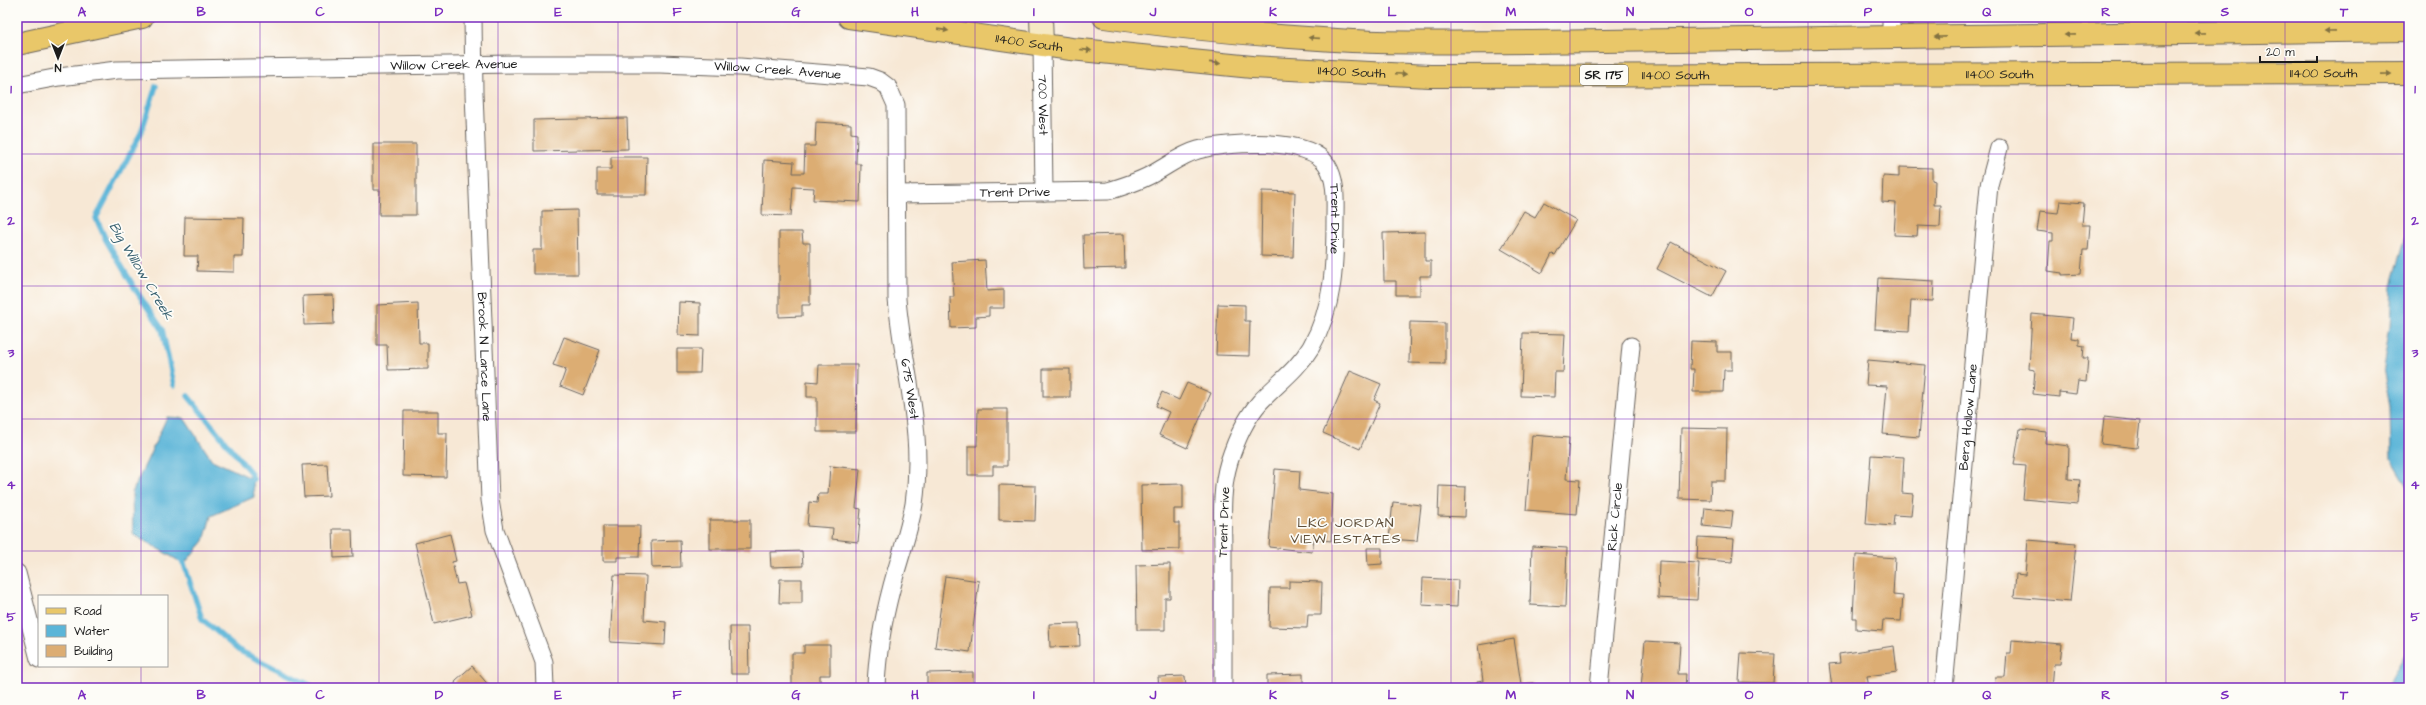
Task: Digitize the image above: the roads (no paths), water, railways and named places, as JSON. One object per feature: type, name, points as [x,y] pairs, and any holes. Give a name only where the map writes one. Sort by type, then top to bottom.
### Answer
[{"type":"main road","points":[[17,44],[142,17]]},
{"type":"main road","name":"11400 South","points":[[849,17],[1042,45],[1252,67],[1430,76],[2409,73]]},
{"type":"main road","points":[[1104,17],[1174,27],[1353,41],[1531,42],[1890,27],[2409,30]]},
{"type":"street","name":"Brook N Lance Lane","points":[[473,17],[492,515],[512,580],[544,662],[545,688]]},
{"type":"street","name":"700 West","points":[[1042,17],[1044,192]]},
{"type":"street","name":"Willow Creek Avenue","points":[[17,85],[59,77],[117,70],[660,64],[740,67],[858,75],[880,81],[888,87]]},
{"type":"street","name":"675 West","points":[[876,688],[880,642],[885,613],[908,531],[917,476],[916,418],[899,330],[897,299],[896,105],[888,87]]},
{"type":"street","name":"Trent Drive","points":[[897,194],[1108,191],[1132,184],[1197,150],[1224,146],[1290,145],[1304,148],[1317,154],[1326,162],[1332,173],[1334,185],[1334,270],[1330,299],[1322,324],[1311,347],[1299,365],[1260,403],[1247,420],[1237,439],[1228,463],[1223,501],[1223,688]]},
{"type":"street","name":"Berg Hollow Lane","points":[[1944,688],[1989,185],[1999,148]]},
{"type":"street","name":"Rick Circle","points":[[1600,688],[1631,346]]},
{"type":"street","points":[[17,572],[38,655]]},
{"type":"water","points":[[2409,225],[2409,490],[2391,459],[2390,406],[2383,368],[2390,327],[2392,285]]},
{"type":"water","points":[[167,417],[184,418],[212,460],[253,479],[254,497],[211,516],[204,541],[184,564],[133,534],[132,493]]},
{"type":"water","points":[[2409,647],[2409,688],[2386,688]]},
{"type":"waterway","name":"Big Willow Creek","points":[[156,86],[141,133],[96,218],[106,240],[137,292],[162,329],[174,385]]},
{"type":"waterway","name":"Big Willow Creek","points":[[188,396],[250,472],[253,479],[246,481]]},
{"type":"waterway","name":"Big Willow Creek","points":[[180,559],[184,564],[202,619],[238,650],[316,688]]},
{"type":"district","name":"LKC JORDAN VIEW ESTATES","points":[[1346,532]]}]
